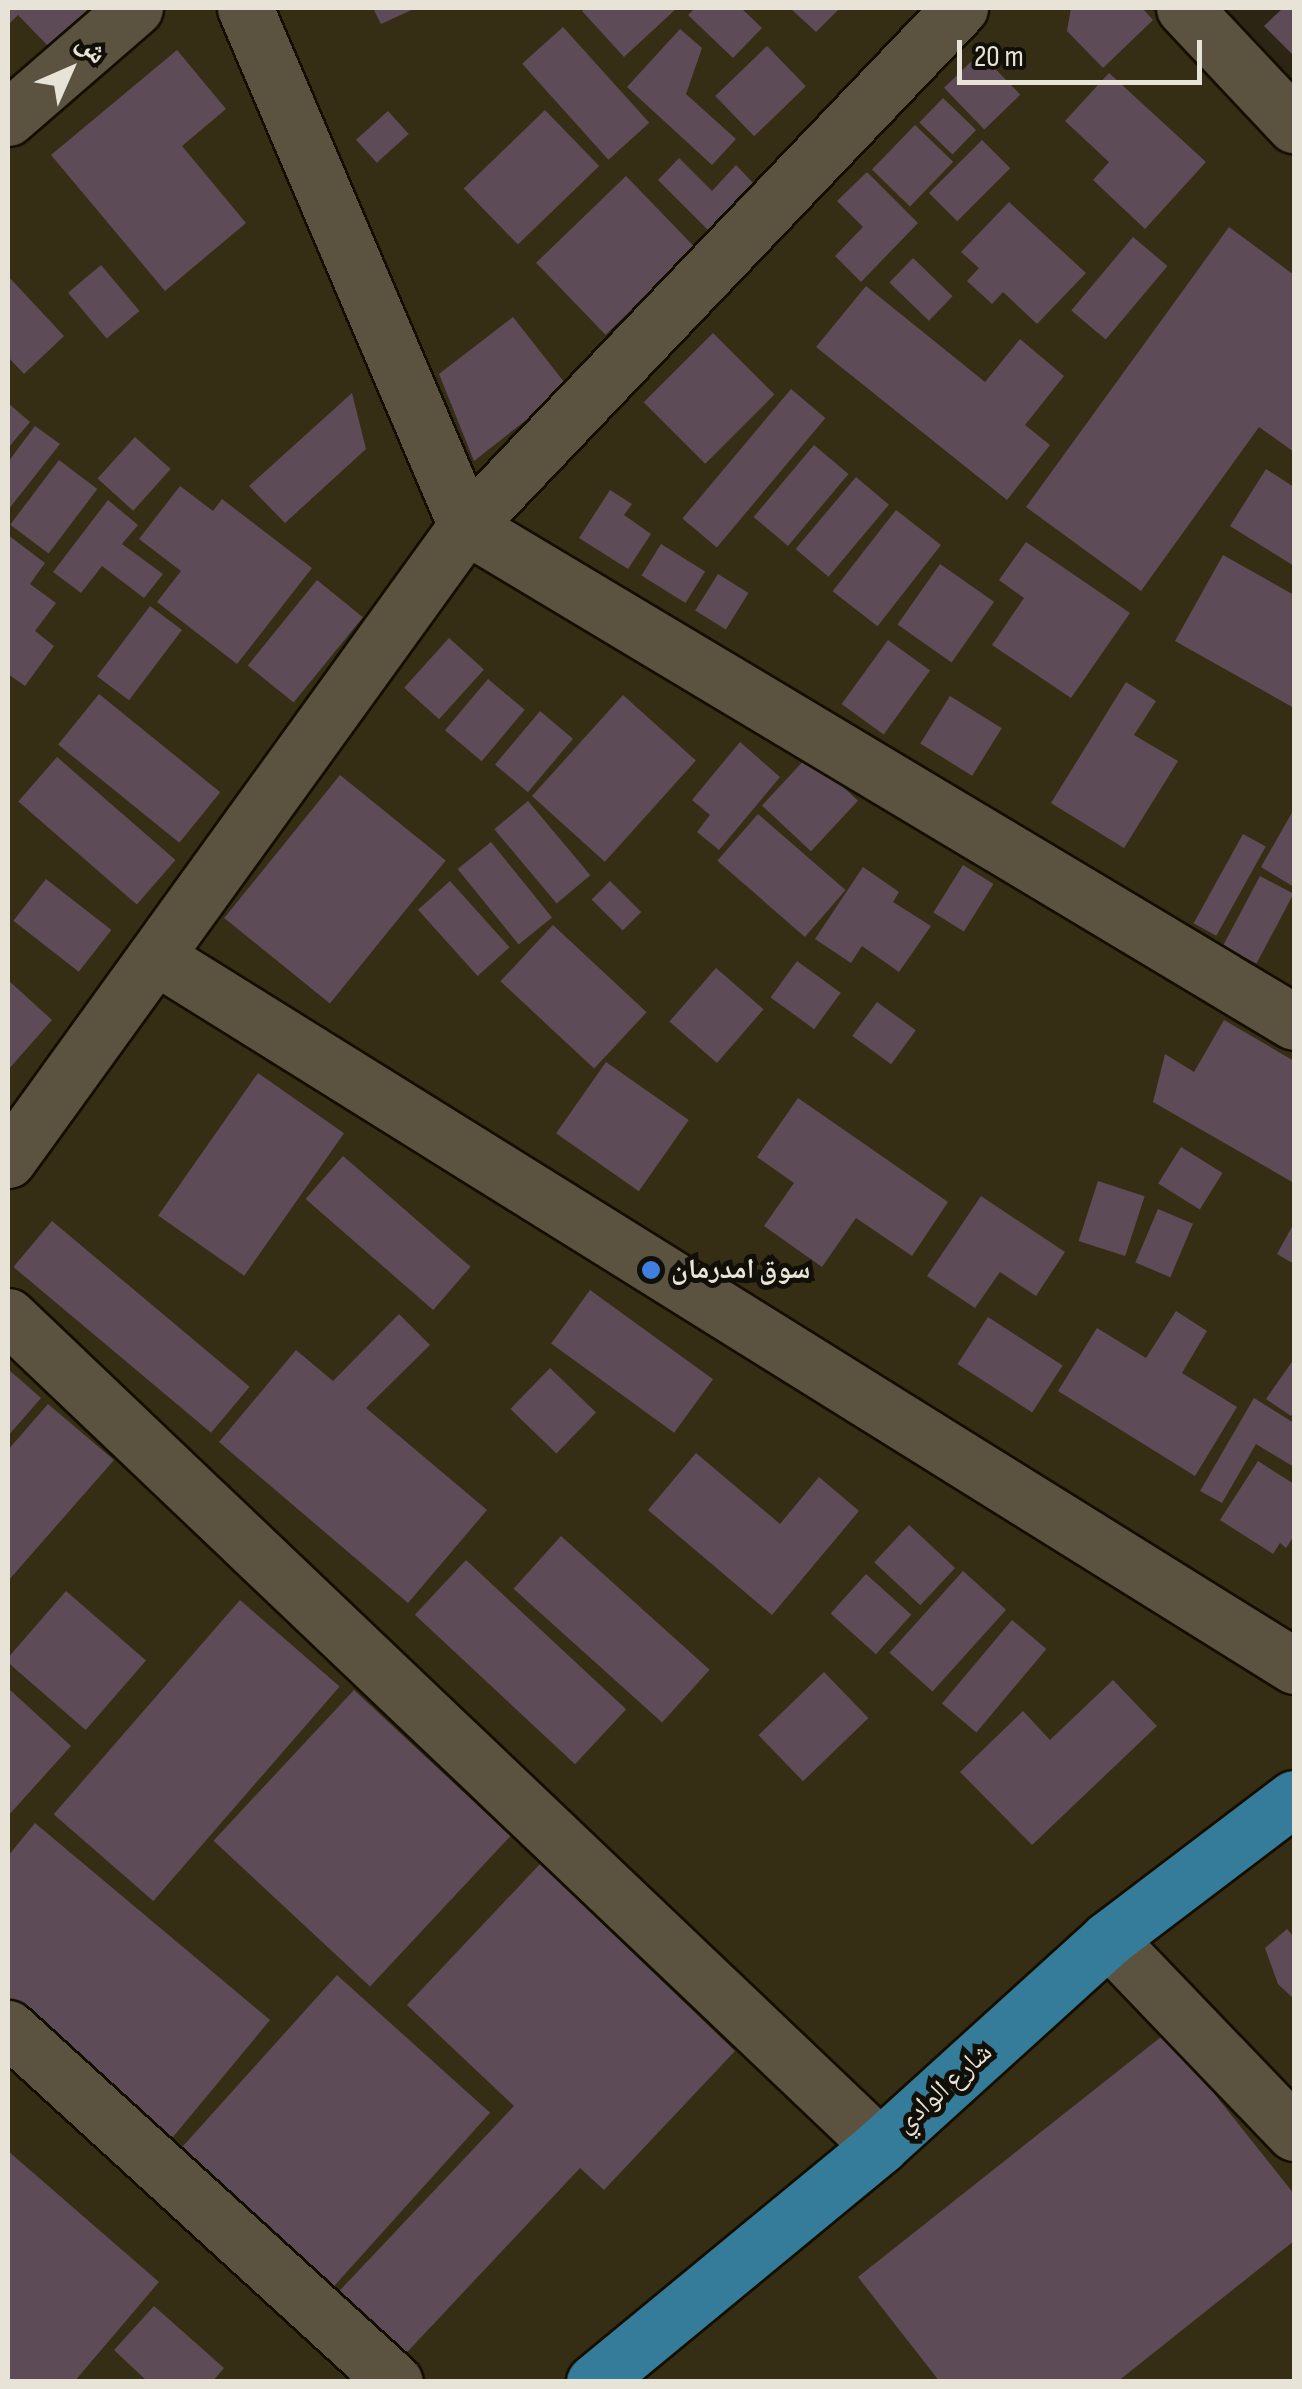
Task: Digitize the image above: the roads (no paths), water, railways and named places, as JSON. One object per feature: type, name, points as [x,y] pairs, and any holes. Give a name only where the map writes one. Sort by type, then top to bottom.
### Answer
[{"type":"main road","name":"شارع الوادي","points":[[594,2382],[880,2146],[1108,1939],[1294,1798]]},
{"type":"street","points":[[8,118],[136,8]]},
{"type":"street","points":[[244,8],[466,526],[1294,1022]]},
{"type":"street","points":[[8,1160],[158,958],[466,526],[960,8]]},
{"type":"street","points":[[1184,8],[1294,125]]},
{"type":"street","points":[[158,958],[1294,1666]]},
{"type":"street","points":[[8,1316],[880,2146]]},
{"type":"street","points":[[1108,1939],[1294,2134]]},
{"type":"street","points":[[8,2028],[395,2382]]},
{"type":"place","name":"سوق امدرمان","points":[[651,1270]]}]
